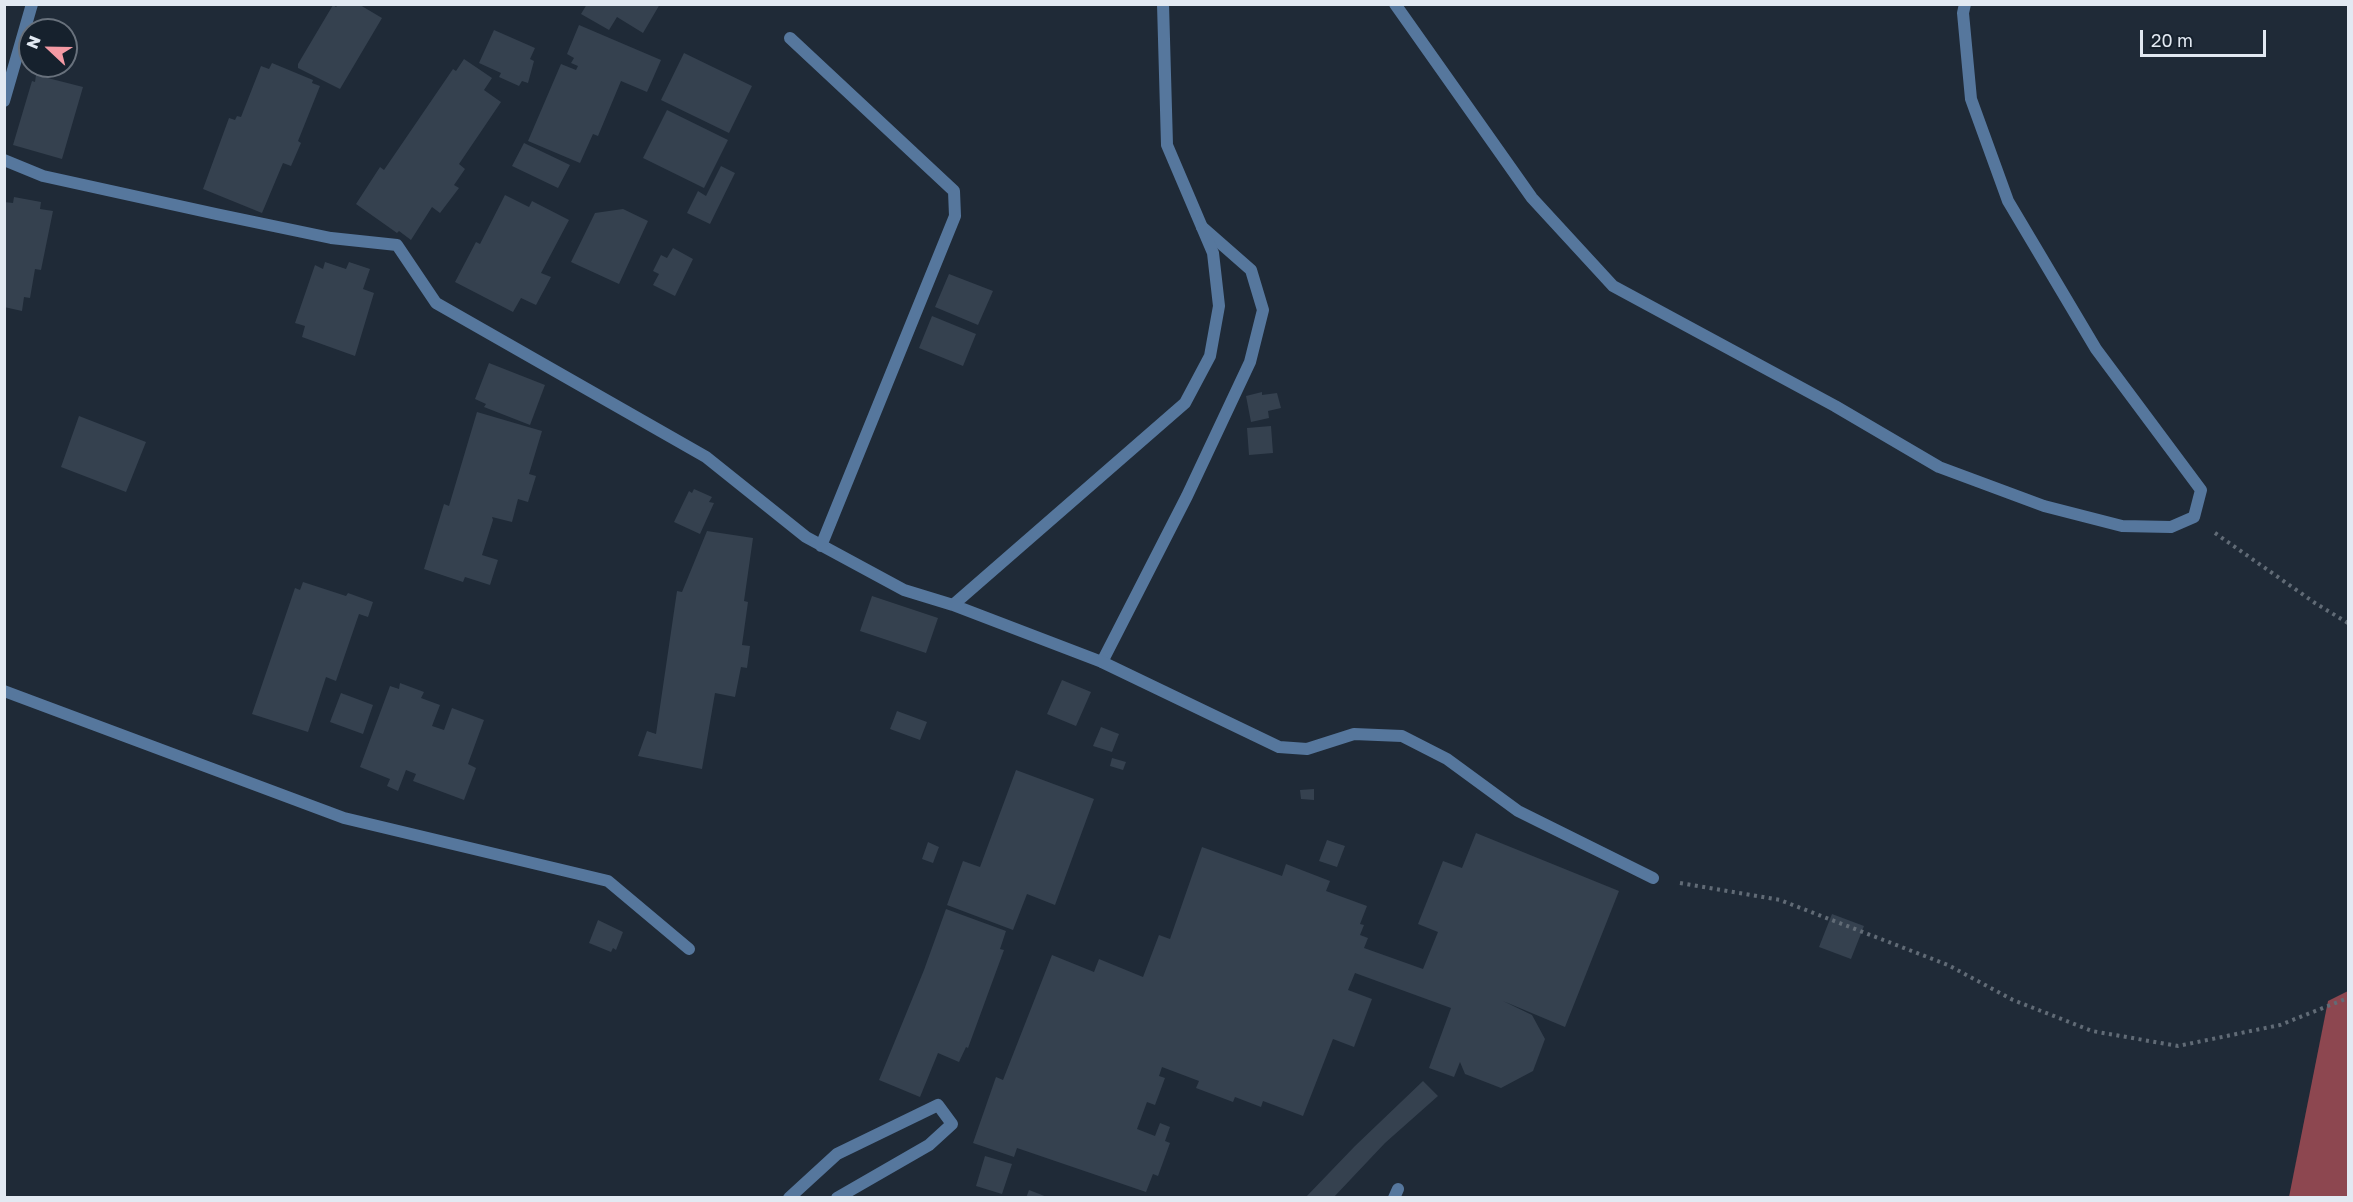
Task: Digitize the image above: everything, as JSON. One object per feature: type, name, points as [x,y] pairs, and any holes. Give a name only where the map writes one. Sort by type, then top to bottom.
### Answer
[{"type":"street","points":[[4,101],[32,4]]},
{"type":"street","points":[[953,604],[1185,403],[1210,356],[1219,306],[1214,253],[1167,145],[1163,4]]},
{"type":"street","points":[[1395,4],[1532,198],[1613,286],[1835,406],[1939,467],[2044,506],[2122,526],[2171,527],[2194,517],[2201,490],[2096,350],[2008,201],[1971,99],[1965,4]]},
{"type":"street","points":[[790,38],[954,191],[955,216],[821,546]]},
{"type":"street","points":[[4,160],[43,176],[204,212],[331,238],[397,245],[436,303],[706,457],[806,537],[904,590],[953,604],[1102,662],[1279,747],[1307,749],[1354,735],[1402,736],[1447,759],[1518,811],[1653,878]]},
{"type":"street","points":[[1102,662],[1188,496],[1250,362],[1263,310],[1251,270],[1202,227]]},
{"type":"street","points":[[4,691],[344,818],[608,881],[689,949]]},
{"type":"street","points":[[789,1197],[837,1154],[938,1105],[952,1124],[937,1138],[929,1145],[837,1197]]},
{"type":"path","points":[[2194,517],[2241,553],[2349,623]]},
{"type":"path","points":[[1653,878],[1780,900],[1948,965],[2013,999],[2092,1031],[2178,1046],[2280,1025],[2349,998]]},
{"type":"shaded area","points":[[2348,991],[2348,1197],[2289,1197],[2328,1001]]},
{"type":"building","points":[[587,4],[660,4],[643,33],[617,17],[609,30],[581,14]]},
{"type":"building","points":[[333,5],[336,7],[338,5],[360,5],[382,18],[340,89],[298,68],[298,64]]},
{"type":"building","points":[[579,25],[661,60],[647,92],[621,81],[598,136],[593,134],[580,163],[528,141],[561,64],[576,70],[578,66],[571,63],[574,58],[567,54]]},
{"type":"building","points":[[494,30],[535,48],[530,59],[534,61],[528,83],[522,81],[519,86],[499,77],[501,73],[479,63]]},
{"type":"building","points":[[684,53],[752,86],[729,133],[661,100]]},
{"type":"building","points":[[464,59],[492,78],[484,90],[501,102],[459,164],[465,169],[454,185],[459,188],[440,213],[432,207],[411,240],[399,231],[397,233],[356,204],[380,167],[384,170],[453,69],[456,71]]},
{"type":"building","points":[[272,63],[313,80],[312,83],[320,86],[298,141],[301,143],[291,166],[283,163],[262,213],[203,189],[229,118],[235,120],[237,116],[241,117],[261,66],[269,69]]},
{"type":"building","points":[[36,78],[48,78],[83,87],[62,159],[13,145],[32,81],[35,82]]},
{"type":"building","points":[[667,110],[728,140],[704,188],[643,158]]},
{"type":"building","points":[[524,143],[570,165],[558,188],[512,166]]},
{"type":"building","points":[[721,166],[735,173],[710,224],[687,213],[698,191],[706,196]]},
{"type":"building","points":[[505,195],[529,207],[532,201],[569,220],[541,273],[551,277],[536,305],[521,298],[513,312],[455,282],[476,242],[480,244]]},
{"type":"building","points":[[14,197],[41,202],[40,209],[53,211],[41,270],[35,269],[30,298],[24,297],[22,311],[4,307],[4,202],[13,203]]},
{"type":"building","points":[[623,209],[648,221],[619,284],[571,262],[595,213]]},
{"type":"building","points":[[673,248],[693,259],[675,296],[653,285],[659,274],[653,271],[661,255],[667,258]]},
{"type":"building","points":[[325,262],[346,269],[349,262],[370,269],[363,289],[374,293],[355,356],[302,337],[305,326],[295,323],[315,265],[323,269]]},
{"type":"building","points":[[949,274],[993,291],[978,325],[935,307]]},
{"type":"building","points":[[932,316],[976,334],[963,366],[919,348]]},
{"type":"building","points":[[489,363],[545,385],[530,425],[484,407],[486,404],[475,399]]},
{"type":"building","points":[[1262,392],[1262,395],[1277,393],[1281,408],[1268,411],[1269,418],[1251,422],[1246,396]]},
{"type":"building","points":[[477,412],[542,431],[529,474],[536,476],[528,502],[518,499],[512,522],[492,517],[482,555],[498,560],[490,585],[465,577],[463,582],[424,569],[444,504],[449,506]]},
{"type":"building","points":[[79,416],[146,442],[126,492],[61,467]]},
{"type":"building","points":[[1271,426],[1273,453],[1249,455],[1247,428]]},
{"type":"building","points":[[694,489],[712,497],[709,502],[714,503],[700,534],[674,522],[689,491],[692,493]]},
{"type":"building","points":[[707,531],[753,538],[744,601],[748,602],[742,645],[750,646],[747,668],[741,667],[735,697],[715,693],[702,769],[638,756],[647,731],[656,734],[677,591],[682,592]]},
{"type":"building","points":[[303,582],[373,602],[368,617],[359,614],[336,681],[326,677],[308,732],[252,714],[295,588],[300,590]]},
{"type":"building","points":[[872,596],[938,618],[926,653],[860,631]]},
{"type":"building","points":[[1062,680],[1091,692],[1076,726],[1047,714]]},
{"type":"building","points":[[400,683],[424,692],[421,698],[440,705],[432,726],[444,730],[452,708],[484,720],[468,764],[476,768],[464,800],[413,781],[416,774],[406,770],[398,791],[387,786],[390,779],[360,767],[390,686],[399,689]]},
{"type":"building","points":[[341,693],[373,705],[363,734],[330,722]]},
{"type":"building","points":[[897,711],[927,722],[920,740],[890,729]]},
{"type":"building","points":[[1101,727],[1119,734],[1112,752],[1093,746]]},
{"type":"building","points":[[1112,758],[1126,762],[1123,770],[1110,766]]},
{"type":"building","points":[[1016,770],[1094,799],[1055,905],[1027,894],[1013,930],[947,905],[963,861],[980,867]]},
{"type":"building","points":[[1314,789],[1314,800],[1301,799],[1300,790]]},
{"type":"building","points":[[1476,833],[1619,891],[1565,1027],[1503,1001],[1532,1015],[1545,1039],[1533,1071],[1501,1088],[1465,1074],[1460,1062],[1454,1077],[1429,1068],[1451,1008],[1355,973],[1348,990],[1372,999],[1354,1047],[1333,1039],[1303,1116],[1263,1101],[1261,1107],[1235,1097],[1233,1102],[1196,1088],[1199,1081],[1162,1067],[1159,1076],[1165,1078],[1155,1105],[1147,1102],[1137,1129],[1155,1136],[1160,1123],[1170,1127],[1165,1141],[1170,1143],[1158,1176],[1153,1174],[1146,1192],[1017,1148],[1014,1157],[973,1143],[996,1077],[1003,1080],[1052,955],[1094,972],[1099,959],[1143,977],[1159,935],[1170,939],[1202,847],[1282,876],[1286,864],[1330,881],[1326,891],[1367,906],[1360,924],[1364,925],[1360,935],[1368,938],[1364,948],[1423,969],[1438,932],[1418,924],[1443,861],[1462,868]]},
{"type":"building","points":[[1327,840],[1345,846],[1337,867],[1319,861]]},
{"type":"building","points":[[928,842],[939,847],[933,863],[922,859]]},
{"type":"building","points":[[946,909],[1006,931],[1000,949],[1004,950],[968,1048],[966,1047],[959,1062],[938,1053],[920,1097],[879,1080]]},
{"type":"building","points":[[1832,914],[1864,926],[1851,959],[1819,947]]},
{"type":"building","points":[[598,920],[623,932],[616,950],[613,948],[611,952],[589,943]]},
{"type":"building","points":[[1423,1081],[1438,1096],[1385,1143],[1333,1198],[1305,1198],[1355,1146]]},
{"type":"building","points":[[985,1156],[1012,1164],[1002,1194],[976,1186]]},
{"type":"building","points":[[1029,1190],[1047,1197],[1047,1198],[1026,1198]]}]
